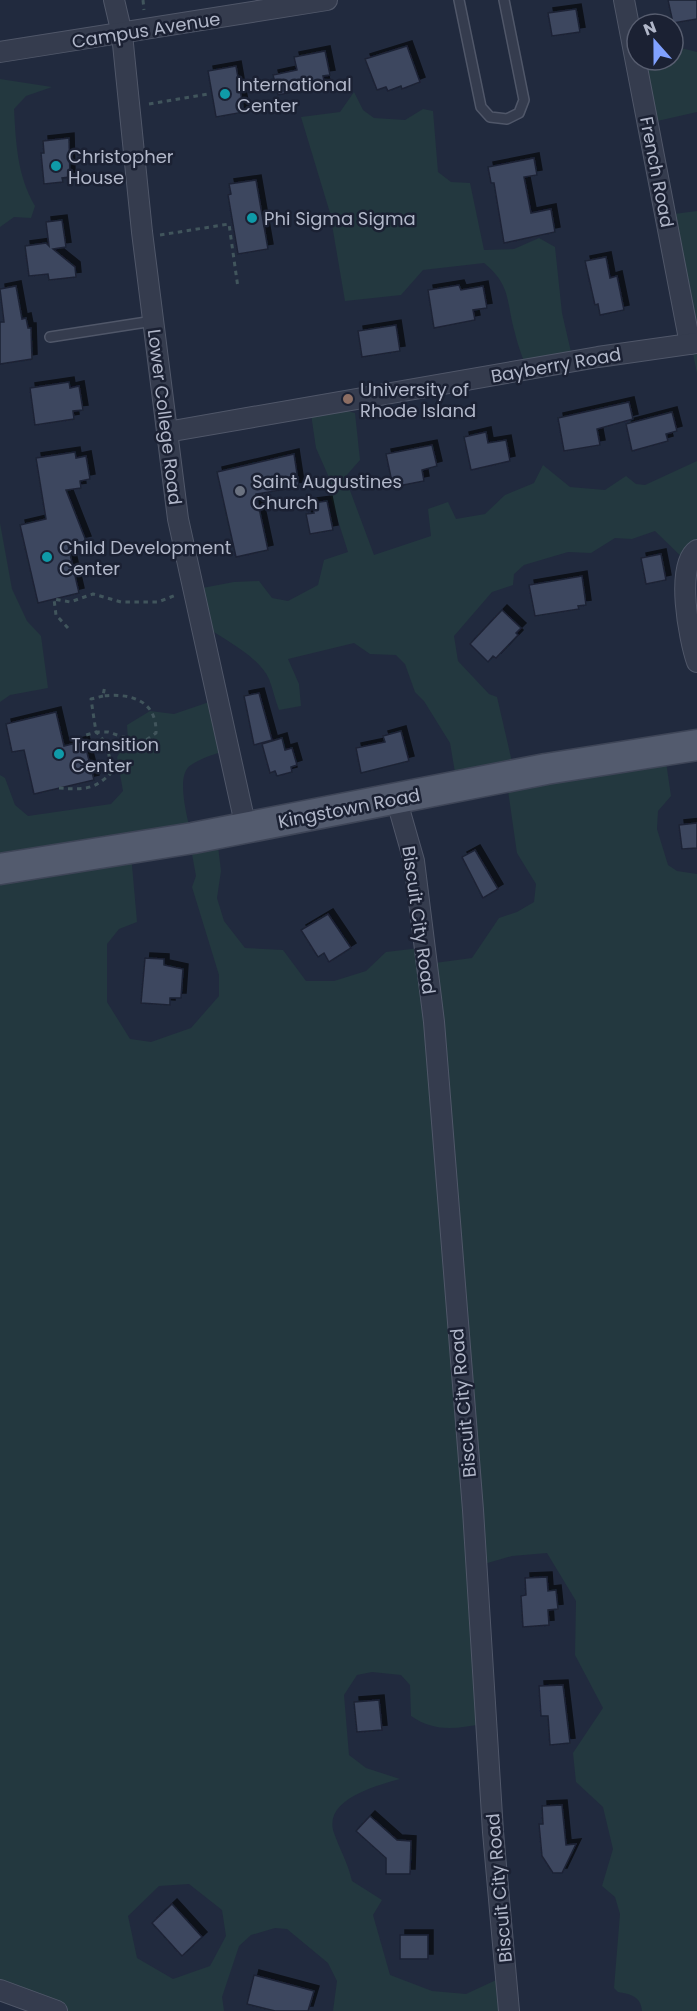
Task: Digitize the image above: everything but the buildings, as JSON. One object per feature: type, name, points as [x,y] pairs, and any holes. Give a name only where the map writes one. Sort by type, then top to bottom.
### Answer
[{"type":"main road","name":"Kingstown Road","points":[[0,869],[246,828],[546,769],[697,745]]},
{"type":"street","name":"Lower College Road","points":[[114,0],[122,34],[153,321],[178,519],[246,828]]},
{"type":"street","name":"Campus Avenue","points":[[0,52],[327,0]]},
{"type":"street","name":"French Road","points":[[624,0],[694,343]]},
{"type":"street","name":"Bayberry Road","points":[[167,432],[597,357],[694,343]]},
{"type":"street","points":[[697,550],[691,554],[683,577],[697,662]]},
{"type":"street","name":"Biscuit City Road","points":[[396,798],[414,861],[434,1022],[509,2011]]},
{"type":"street","points":[[0,1990],[57,2011]]},
{"type":"lane","points":[[459,0],[481,107],[490,117],[507,119],[519,113],[524,100],[504,0]]},
{"type":"lane","points":[[50,337],[153,321]]},
{"type":"path","points":[[143,0],[145,12]]},
{"type":"path","points":[[144,104],[208,94]]},
{"type":"path","points":[[159,235],[229,224],[238,288]]},
{"type":"path","points":[[68,628],[56,615],[54,599],[70,602],[93,594],[121,602],[158,602],[192,590]]},
{"type":"path","points":[[103,696],[105,685]]},
{"type":"path","points":[[59,788],[76,789],[99,785],[112,772],[109,751],[103,738],[96,732],[91,699],[122,694],[147,705],[156,718],[156,733],[142,743],[108,732],[96,732],[83,736]]},
{"type":"shaded area","points":[[685,49],[697,52],[697,112],[653,122],[640,72],[685,72]]},
{"type":"shaded area","points":[[0,79],[52,87],[26,96],[14,109],[21,171],[35,206],[31,218],[14,217],[0,227]]},
{"type":"shaded area","points":[[354,92],[363,110],[374,118],[405,120],[423,109],[433,111],[438,172],[451,182],[470,183],[484,250],[514,249],[539,238],[555,247],[562,313],[574,365],[528,374],[516,338],[504,287],[484,263],[423,270],[401,295],[345,301],[330,213],[301,117],[340,112]]},
{"type":"shaded area","points":[[697,211],[697,374],[666,215]]},
{"type":"shaded area","points":[[339,409],[355,413],[360,460],[345,477],[374,555],[431,536],[428,509],[448,502],[456,519],[485,514],[505,495],[534,483],[543,465],[570,487],[605,490],[626,476],[636,484],[645,485],[697,461],[697,558],[690,565],[655,531],[632,539],[615,538],[591,553],[568,552],[524,565],[514,574],[513,585],[492,592],[454,636],[458,661],[489,694],[497,697],[515,775],[665,755],[671,796],[658,811],[657,829],[668,865],[677,871],[697,874],[697,2011],[642,2011],[637,1999],[618,1992],[614,1988],[620,1914],[615,1897],[602,1886],[613,1849],[603,1807],[576,1782],[573,1753],[603,1708],[575,1655],[576,1601],[547,1553],[512,1556],[477,1566],[482,1724],[454,1728],[436,1727],[411,1716],[410,1685],[401,1675],[372,1672],[357,1675],[344,1695],[349,1755],[366,1768],[400,1779],[379,1785],[355,1796],[336,1811],[333,1821],[334,1833],[352,1881],[382,1900],[373,1915],[390,1975],[432,1991],[466,1994],[507,1975],[507,2011],[333,2011],[337,1981],[328,1963],[287,1929],[275,1928],[251,1935],[239,1946],[222,1997],[224,2011],[41,2011],[0,2000],[0,775],[5,778],[15,805],[28,816],[111,804],[123,791],[117,757],[128,741],[127,725],[150,711],[174,714],[215,700],[227,750],[199,760],[186,770],[183,788],[192,839],[217,838],[221,871],[217,898],[224,921],[245,948],[283,950],[306,981],[334,981],[366,971],[386,952],[420,948],[427,964],[472,958],[499,918],[517,912],[534,902],[536,884],[517,853],[508,790],[458,790],[450,743],[424,701],[415,692],[405,664],[396,655],[370,654],[354,643],[288,659],[299,684],[301,706],[279,710],[269,679],[257,662],[200,623],[192,590],[234,582],[259,581],[272,598],[288,601],[318,585],[324,560],[348,552],[329,492],[331,482],[316,448],[311,414]],"holes":[[[190,843],[196,876],[192,887],[219,975],[219,996],[191,1028],[151,1042],[130,1039],[107,1002],[107,944],[119,929],[137,922],[131,854]],[[189,1884],[222,1910],[226,1936],[210,1966],[173,1979],[137,1958],[128,1916],[159,1886]]]},
{"type":"shaded area","points":[[0,523],[12,589],[27,621],[41,636],[48,688],[10,695],[0,702]]},
{"type":"place","name":"International Center","points":[[225,94]]},
{"type":"place","name":"Christopher House","points":[[56,166]]},
{"type":"place","name":"Phi Sigma Sigma","points":[[252,218]]},
{"type":"place","name":"University of Rhode Island","points":[[348,399]]},
{"type":"place","name":"Saint Augustines Church","points":[[240,491]]},
{"type":"place","name":"Child Development Center","points":[[47,557]]},
{"type":"place","name":"Transition Center","points":[[59,754]]}]
